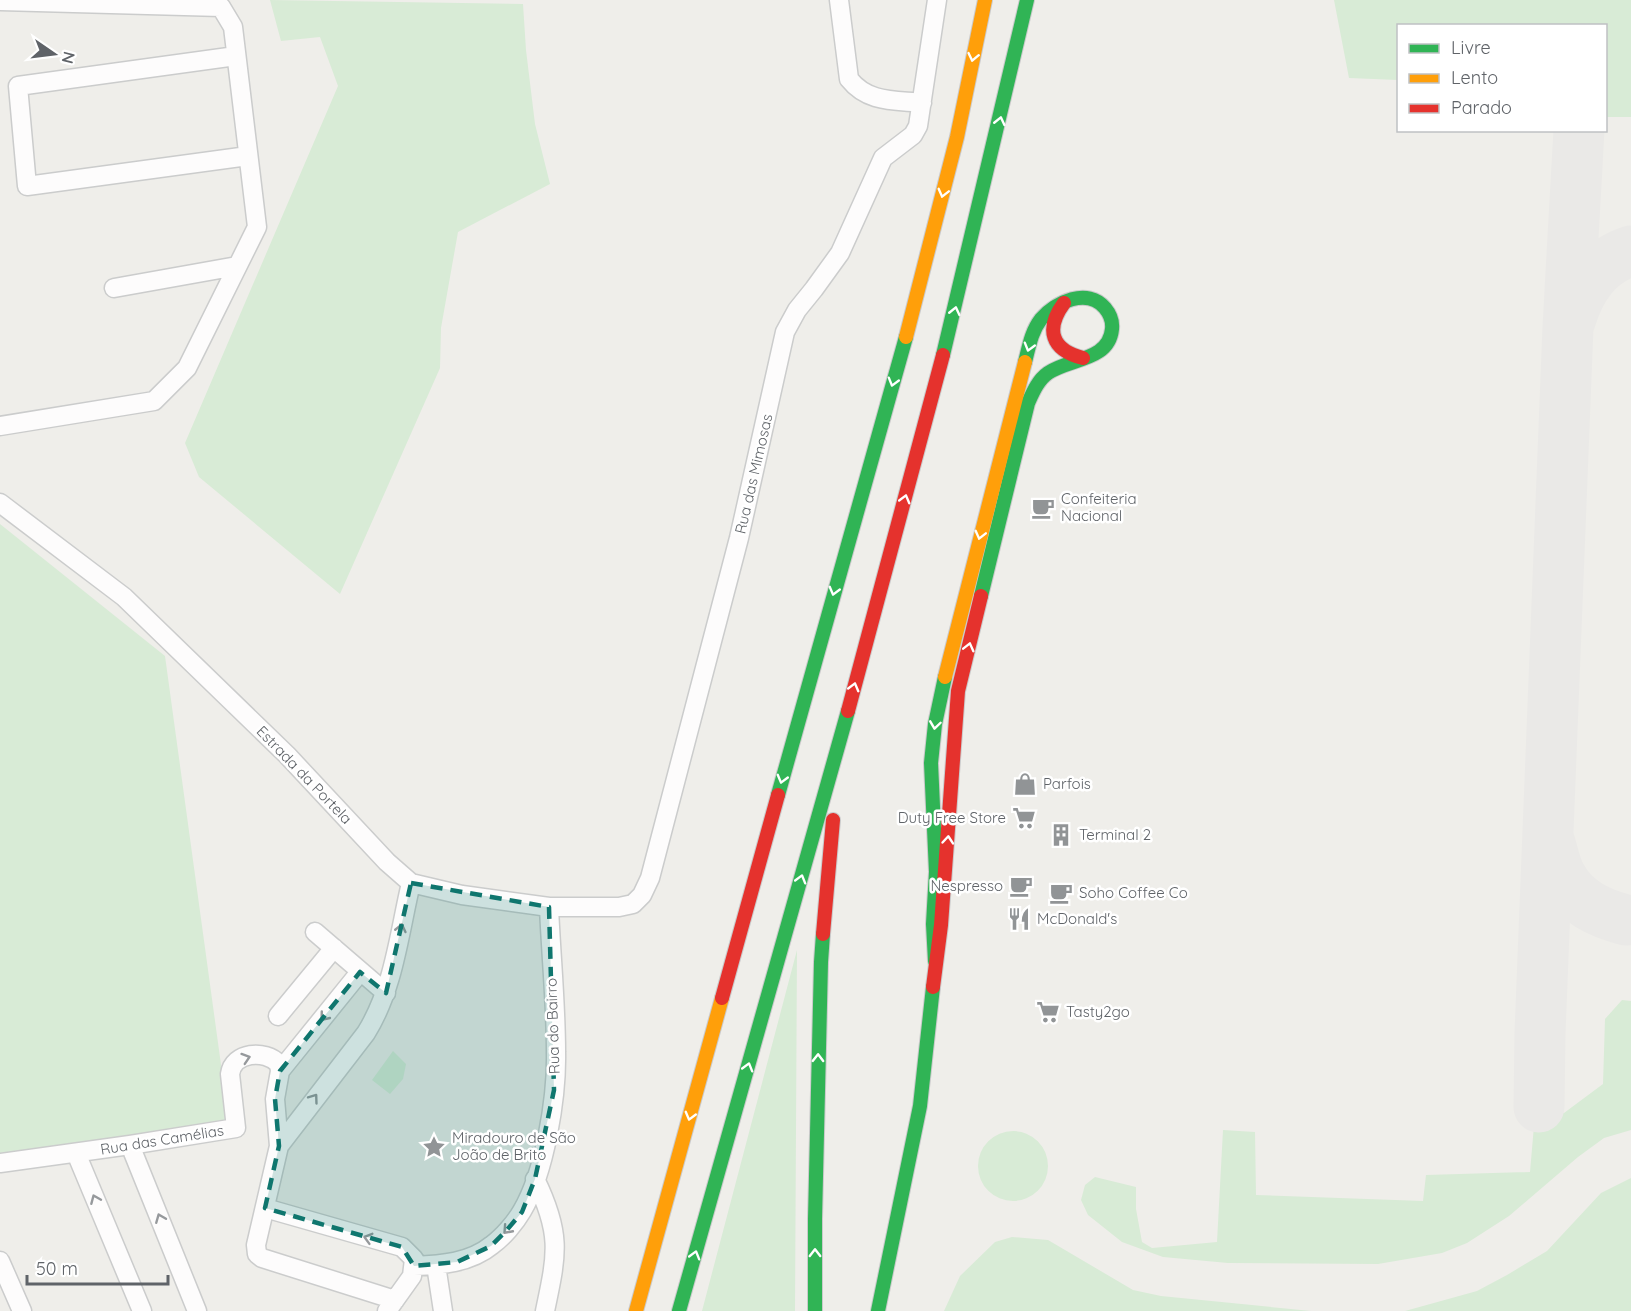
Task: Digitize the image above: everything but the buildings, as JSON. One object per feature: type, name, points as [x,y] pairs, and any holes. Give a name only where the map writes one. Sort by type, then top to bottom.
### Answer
[{"type":"main road","points":[[636,1311],[916,303],[957,137],[985,0]]},
{"type":"main road","points":[[679,1311],[839,744],[950,330],[1027,0]]},
{"type":"main road","points":[[878,1311],[920,1105],[941,925],[958,692],[1014,464],[1021,426],[1032,395],[1047,373],[1061,365],[1093,356],[1109,343],[1113,323],[1110,314],[1104,305],[1085,297],[1070,299],[1064,303],[1057,310],[1053,319],[1054,338],[1058,346],[1074,357],[1083,358]]},
{"type":"main road","points":[[935,961],[933,924],[936,872],[931,764],[935,724],[1030,344],[1035,328],[1042,317],[1049,309],[1064,303]]},
{"type":"main road","points":[[815,1311],[814,1219],[821,962],[839,744]]},
{"type":"street","points":[[839,0],[849,80],[867,95],[922,103]]},
{"type":"street","name":"Rua das Mimosas","points":[[650,878],[742,528],[785,332],[797,310],[840,253],[883,158],[913,135],[918,126],[937,0]]},
{"type":"street","points":[[0,1],[221,7],[233,27],[256,227],[187,368],[154,401],[0,426]]},
{"type":"street","points":[[236,56],[18,87],[27,186],[248,156]]},
{"type":"street","points":[[114,288],[237,266]]},
{"type":"street","name":"Estrada da Portela","points":[[0,503],[124,597],[287,754],[387,862],[411,883],[454,894],[549,907],[619,907],[633,904],[642,895],[650,878]]},
{"type":"street","points":[[279,1146],[366,1033],[378,1013],[386,993],[411,883]]},
{"type":"street","name":"Rua do Bairro","points":[[414,1266],[457,1262],[491,1246],[522,1212],[536,1179],[548,1131],[556,1052],[549,907]]},
{"type":"street","points":[[315,932],[386,993]]},
{"type":"street","points":[[278,1016],[334,948]]},
{"type":"street","points":[[265,1208],[402,1247],[414,1260],[412,1276],[391,1305],[262,1258],[257,1254],[256,1245],[279,1146],[275,1099],[280,1071],[360,972]]},
{"type":"street","name":"Rua das Camélias","points":[[0,1162],[76,1153],[236,1128],[231,1067],[237,1060],[254,1055],[267,1055],[279,1064],[280,1071]]},
{"type":"street","points":[[130,1145],[197,1311]]},
{"type":"street","points":[[76,1153],[141,1311]]},
{"type":"street","points":[[536,1179],[554,1228],[556,1245],[555,1265],[545,1311]]},
{"type":"street","points":[[0,1261],[22,1311]]},
{"type":"street","points":[[436,1265],[442,1311]]},
{"type":"highlighted area","points":[[411,883],[549,907],[554,1090],[535,1179],[522,1212],[506,1231],[491,1246],[457,1262],[414,1266],[402,1247],[265,1208],[279,1146],[275,1099],[280,1071],[360,972],[386,993]]},
{"type":"green space","points":[[270,0],[523,4],[535,124],[550,184],[458,232],[441,328],[440,368],[340,594],[199,477],[185,443],[338,86],[320,37],[281,41]]},
{"type":"green space","points":[[1334,0],[1631,0],[1631,117],[1607,117],[1607,24],[1397,24],[1397,80],[1349,78]]},
{"type":"green space","points":[[0,524],[165,656],[229,1123],[0,1153]]},
{"type":"green space","points":[[797,950],[795,1311],[702,1311]]},
{"type":"green space","points":[[1622,1000],[1631,1001],[1631,1130],[1604,1138],[1578,1157],[1509,1216],[1467,1243],[1442,1253],[1378,1264],[1228,1263],[1163,1257],[1122,1242],[1088,1215],[1081,1200],[1085,1185],[1095,1177],[1136,1187],[1136,1209],[1142,1242],[1152,1248],[1217,1242],[1223,1130],[1255,1132],[1256,1195],[1423,1201],[1426,1175],[1530,1172],[1535,1114],[1564,1113],[1603,1084],[1605,1019]]},
{"type":"green space","points":[[393,1051],[406,1064],[403,1079],[390,1094],[372,1080]]},
{"type":"green space","points":[[1006,1131],[1020,1131],[1033,1137],[1042,1146],[1048,1159],[1046,1179],[1038,1191],[1020,1201],[1006,1201],[993,1195],[984,1186],[978,1173],[978,1159],[984,1146],[993,1137]]},
{"type":"green space","points":[[1631,1178],[1631,1311],[1405,1311],[1477,1291],[1507,1275],[1547,1251],[1601,1193]]},
{"type":"green space","points":[[1012,1237],[1048,1240],[1133,1290],[1161,1296],[1311,1311],[944,1311],[960,1276],[995,1242]]},
{"type":"taxiway","points":[[1539,1107],[1568,327],[1579,132]]},
{"type":"taxiway","points":[[1570,321],[1585,287],[1599,269],[1631,251]]},
{"type":"taxiway","points":[[1549,840],[1559,872],[1573,893],[1597,910],[1626,920]]},
{"type":"traffic: fast","points":[[943,355],[1027,0]]},
{"type":"traffic: fast","points":[[981,596],[1028,403],[1039,383],[1048,373],[1096,353],[1104,347],[1112,329],[1112,320],[1105,308],[1090,298],[1072,299],[1063,303],[1041,319],[1035,329],[1025,362]]},
{"type":"traffic: fast","points":[[778,795],[906,337]]},
{"type":"traffic: fast","points":[[935,961],[933,924],[936,872],[931,763],[935,724],[945,677]]},
{"type":"traffic: fast","points":[[679,1311],[848,711]]},
{"type":"traffic: fast","points":[[815,1311],[815,1219],[823,934]]},
{"type":"traffic: fast","points":[[878,1311],[920,1106],[933,987]]},
{"type":"traffic: slow","points":[[906,337],[957,137],[985,0]]},
{"type":"traffic: slow","points":[[945,677],[1025,362]]},
{"type":"traffic: slow","points":[[636,1311],[722,998]]},
{"type":"traffic: jam","points":[[1064,303],[1054,321],[1054,337],[1064,350],[1083,358]]},
{"type":"traffic: jam","points":[[848,711],[943,355]]},
{"type":"traffic: jam","points":[[933,987],[941,925],[958,691],[981,596]]},
{"type":"traffic: jam","points":[[722,998],[778,795]]},
{"type":"traffic: jam","points":[[823,934],[833,820]]},
{"type":"place","name":"Confeiteria Nacional","points":[[1043,508]]},
{"type":"place","name":"Parfois","points":[[1025,784]]},
{"type":"place","name":"Duty Free Store","points":[[1024,818]]},
{"type":"place","name":"Terminal 2","points":[[1061,835]]},
{"type":"place","name":"Nespresso","points":[[1021,886]]},
{"type":"place","name":"Soho Coffee Co","points":[[1061,893]]},
{"type":"place","name":"McDonald's","points":[[1019,919]]},
{"type":"place","name":"Tasty2go","points":[[1048,1012]]},
{"type":"place","name":"Miradouro de São João de Brito","points":[[434,1147]]}]
